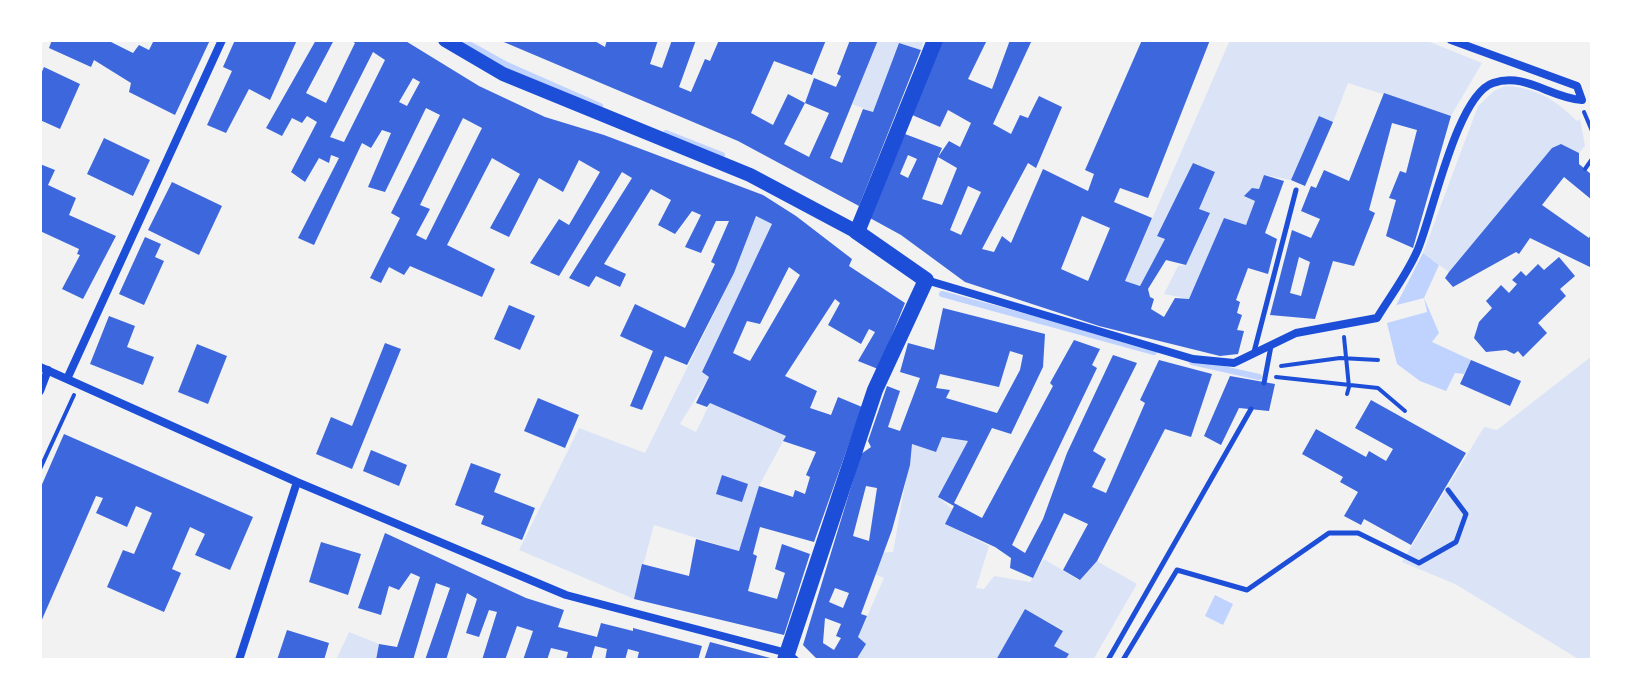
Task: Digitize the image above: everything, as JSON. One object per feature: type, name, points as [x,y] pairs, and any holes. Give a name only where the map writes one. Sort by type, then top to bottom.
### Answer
[{"type":"main road","points":[[789,658],[875,390],[926,280],[857,232],[935,40]]},
{"type":"street","points":[[67,379],[222,40]]},
{"type":"street","points":[[445,40],[503,74],[750,175],[857,232]]},
{"type":"street","points":[[926,280],[1193,359],[1234,363],[1253,357],[1296,333],[1377,318],[1417,250],[1471,102],[1492,83],[1525,80],[1568,99],[1582,100],[1577,86],[1451,40]]},
{"type":"street","points":[[40,391],[44,368],[297,482],[566,595],[789,658]]},
{"type":"street","points":[[239,660],[297,482]]},
{"type":"lane","points":[[1253,357],[1296,190]]},
{"type":"lane","points":[[1264,383],[1271,346]]},
{"type":"lane","points":[[1108,660],[1251,409]]},
{"type":"lane","points":[[1123,660],[1177,570],[1247,590],[1329,533],[1358,533],[1419,563],[1456,542],[1466,514],[1448,490]]},
{"type":"path","points":[[1585,169],[1592,159]]},
{"type":"path","points":[[1343,324],[1347,394]]},
{"type":"path","points":[[1266,372],[1346,358],[1378,360]]},
{"type":"path","points":[[1266,372],[1349,387],[1378,388],[1405,411]]},
{"type":"path","points":[[40,469],[69,403]]},
{"type":"shaded area","points":[[878,40],[924,40],[921,50],[899,43],[873,112],[852,104]]},
{"type":"shaded area","points":[[1230,40],[1425,40],[1482,63],[1451,116],[1348,83],[1333,122],[1319,116],[1291,180],[1264,175],[1259,189],[1252,188],[1245,196],[1255,201],[1246,225],[1224,218],[1189,299],[1164,294],[1178,266],[1186,265],[1210,214],[1199,209],[1215,172],[1193,163],[1157,235],[1165,239],[1140,286],[1125,281]]},
{"type":"shaded area","points":[[1505,86],[1535,92],[1553,101],[1577,121],[1580,119],[1585,146],[1579,153],[1561,144],[1449,272],[1423,253],[1478,106],[1494,91]]},
{"type":"shaded area","points":[[756,216],[772,224],[702,372],[709,377],[680,424],[696,432],[710,403],[786,436],[759,486],[739,551],[654,525],[634,599],[519,550],[579,428],[645,453],[734,273]]},
{"type":"shaded area","points":[[1592,356],[1592,660],[1580,660],[1455,584],[1402,562],[1484,427],[1497,430]]},
{"type":"shaded area","points":[[942,437],[968,441],[938,497],[952,509],[946,524],[989,546],[976,588],[984,589],[994,576],[1030,582],[1044,559],[1079,580],[1095,560],[1137,584],[1093,660],[1065,660],[1068,654],[1054,646],[1063,630],[1025,609],[996,660],[856,660],[858,637],[884,578],[865,570],[871,553],[893,552],[912,444],[936,452]]},
{"type":"shaded area","points":[[349,632],[379,644],[376,660],[336,660]]},
{"type":"water","points":[[1423,253],[1439,265],[1424,298],[1439,333],[1432,342],[1471,360],[1464,374],[1455,373],[1446,391],[1420,381],[1397,364],[1387,323]]},
{"type":"water","points":[[1215,595],[1233,604],[1223,625],[1205,616]]},
{"type":"pier","points":[[1424,298],[1427,312],[1387,323],[1393,306]]},
{"type":"building","points":[[52,40],[107,40],[133,53],[139,45],[149,50],[154,40],[210,40],[175,115],[129,92],[131,83],[94,60],[91,67],[49,48]]},
{"type":"building","points":[[235,40],[297,40],[270,100],[249,89],[226,133],[207,125],[232,71],[223,67]]},
{"type":"building","points":[[316,40],[334,40],[306,93],[326,103],[355,43],[350,40],[404,40],[479,86],[545,117],[604,135],[763,195],[852,259],[849,266],[905,303],[878,369],[858,361],[875,332],[869,329],[861,344],[828,325],[840,303],[835,299],[785,376],[817,391],[810,408],[831,415],[838,397],[862,407],[814,542],[760,527],[748,591],[777,599],[785,573],[775,569],[782,544],[810,554],[784,635],[634,599],[642,564],[689,576],[696,539],[739,551],[759,486],[793,497],[795,490],[805,494],[810,477],[806,475],[816,452],[783,441],[786,436],[710,403],[707,407],[696,403],[709,377],[702,372],[772,224],[756,216],[734,273],[687,365],[665,356],[642,410],[630,406],[653,351],[620,336],[635,304],[685,328],[715,264],[711,262],[729,221],[716,221],[701,253],[685,247],[701,215],[692,211],[675,234],[658,225],[671,200],[651,189],[604,264],[626,274],[620,287],[596,276],[589,287],[569,278],[632,178],[622,172],[559,276],[530,263],[559,219],[569,225],[600,172],[579,160],[563,192],[539,178],[509,237],[490,228],[520,174],[492,158],[447,245],[495,269],[482,297],[410,266],[404,275],[389,267],[381,283],[370,278],[400,218],[391,213],[440,115],[426,108],[385,192],[368,187],[391,133],[382,130],[371,148],[362,143],[314,245],[298,238],[339,158],[331,155],[329,163],[319,158],[305,182],[291,172],[317,122],[307,116],[302,123],[292,118],[282,136],[266,128]],"holes":[[[373,52],[385,60],[344,142],[330,137]],[[413,78],[420,82],[407,106],[399,102]],[[463,118],[482,128],[426,240],[416,235],[430,209],[420,205]],[[789,267],[800,275],[750,361],[733,353],[747,321],[760,324]]]},
{"type":"building","points":[[499,40],[593,40],[605,47],[607,40],[658,40],[650,64],[662,68],[672,40],[696,40],[679,87],[691,92],[705,59],[710,61],[719,40],[826,40],[812,75],[774,61],[751,113],[773,125],[788,94],[805,103],[814,78],[836,87],[841,76],[837,74],[850,40],[878,40],[830,158],[842,163],[863,109],[873,112],[899,43],[921,50],[859,206],[738,141]],"holes":[[[805,103],[829,113],[809,157],[784,144]]]},
{"type":"building","points":[[943,40],[987,40],[968,79],[992,89],[1010,40],[1032,40],[993,124],[1011,134],[1020,115],[1028,118],[1039,96],[1062,107],[1036,168],[1028,163],[982,249],[994,252],[1002,236],[1011,243],[1043,169],[1088,191],[1094,174],[1085,170],[1142,40],[1210,40],[1148,198],[1120,188],[1114,202],[1152,218],[1125,281],[1140,286],[1165,239],[1157,236],[1193,163],[1215,172],[1199,209],[1210,213],[1186,265],[1166,260],[1148,289],[1150,297],[1154,299],[1151,309],[1164,317],[1175,298],[1189,299],[1224,218],[1246,225],[1255,201],[1244,196],[1252,188],[1259,189],[1264,175],[1284,181],[1265,233],[1277,239],[1268,274],[1248,268],[1236,300],[1240,302],[1237,313],[1242,315],[1237,330],[1244,331],[1238,354],[1220,356],[1099,326],[965,282],[901,235],[870,218],[905,134],[942,148],[938,157],[949,141],[960,147],[971,123],[948,110],[940,127],[910,114]],"holes":[[[908,155],[917,159],[908,178],[900,174]],[[938,157],[957,168],[942,205],[922,199]],[[968,186],[981,192],[961,235],[950,230]],[[1082,216],[1110,228],[1088,281],[1061,269]]]},
{"type":"building","points":[[44,67],[80,84],[60,129],[40,120],[40,76]]},
{"type":"building","points":[[1384,93],[1451,116],[1413,248],[1386,236],[1396,200],[1389,198],[1400,171],[1406,173],[1417,130],[1392,123],[1369,210],[1375,213],[1354,266],[1333,261],[1315,319],[1270,315],[1292,230],[1311,238],[1320,219],[1301,211],[1311,186],[1316,188],[1324,170],[1349,181]],"holes":[[[1299,257],[1310,262],[1301,296],[1290,293]]]},
{"type":"building","points":[[1319,116],[1333,122],[1305,186],[1291,180]]},
{"type":"building","points":[[104,138],[150,160],[133,196],[87,174]]},
{"type":"building","points":[[1561,144],[1579,153],[1579,164],[1592,175],[1592,200],[1564,177],[1542,205],[1589,238],[1592,232],[1592,268],[1530,238],[1519,254],[1516,252],[1453,287],[1445,278],[1449,272],[1552,148]]},
{"type":"building","points":[[40,164],[55,170],[48,185],[76,198],[69,215],[116,236],[83,299],[62,289],[80,255],[77,254],[79,249],[40,231]]},
{"type":"building","points":[[172,182],[222,206],[199,255],[148,230]]},
{"type":"building","points":[[145,237],[161,244],[155,257],[164,261],[144,305],[119,294]]},
{"type":"building","points":[[1559,257],[1575,276],[1560,289],[1566,296],[1538,323],[1547,333],[1523,357],[1518,351],[1514,354],[1506,350],[1486,352],[1474,338],[1479,322],[1492,308],[1486,301],[1501,285],[1509,293],[1517,284],[1512,280],[1521,271],[1526,276],[1538,264],[1544,270]]},
{"type":"building","points":[[509,305],[535,316],[520,350],[494,339]]},
{"type":"building","points":[[943,308],[1045,334],[1043,367],[1011,434],[992,428],[954,503],[982,518],[1053,386],[1050,383],[1074,340],[1100,349],[1092,365],[1097,368],[1012,545],[1025,553],[1043,519],[1067,453],[1113,355],[1137,363],[1093,451],[1106,459],[1092,487],[1106,493],[1145,403],[1140,400],[1159,360],[1212,374],[1191,437],[1165,429],[1097,561],[1080,580],[1063,570],[1088,524],[1064,513],[1033,578],[1010,568],[1011,558],[995,547],[945,524],[954,506],[938,497],[968,441],[942,437],[936,452],[912,444],[910,465],[892,530],[861,614],[867,616],[858,637],[866,644],[856,660],[818,660],[803,645],[861,454],[871,447],[868,441],[887,386],[900,391],[888,427],[900,431],[920,378],[900,372],[908,343],[934,350]],"holes":[[[1010,351],[1023,355],[1020,370],[997,413],[946,398],[950,390],[936,388],[940,374],[999,387]],[[866,486],[877,488],[869,541],[853,536]],[[835,588],[849,593],[843,608],[829,602]],[[825,618],[841,624],[836,636],[841,638],[834,650],[823,643]]]},
{"type":"building","points":[[109,316],[135,326],[127,347],[154,357],[143,385],[90,364]]},
{"type":"building","points":[[385,343],[401,349],[352,469],[316,454],[331,417],[352,426]]},
{"type":"building","points":[[197,344],[227,356],[208,404],[178,392]]},
{"type":"building","points":[[1471,360],[1521,381],[1510,406],[1460,384]]},
{"type":"building","points":[[1230,376],[1275,384],[1269,411],[1239,408],[1221,445],[1204,436]]},
{"type":"building","points":[[538,398],[579,415],[565,448],[524,431]]},
{"type":"building","points":[[1371,400],[1466,453],[1411,545],[1364,519],[1361,525],[1344,516],[1358,492],[1340,482],[1343,477],[1302,454],[1316,429],[1366,457],[1369,451],[1386,461],[1393,449],[1355,428]]},
{"type":"building","points":[[64,434],[253,517],[230,570],[195,555],[205,534],[190,527],[172,569],[181,573],[164,612],[107,587],[123,550],[134,554],[152,513],[136,506],[127,527],[96,513],[103,498],[96,496],[40,624],[40,489]]},
{"type":"building","points":[[371,450],[407,465],[399,486],[363,471]]},
{"type":"building","points":[[471,463],[501,474],[494,492],[535,508],[522,540],[481,524],[484,516],[455,505]]},
{"type":"building","points":[[722,475],[748,484],[742,502],[716,494]]},
{"type":"building","points":[[385,533],[526,598],[564,610],[558,627],[597,637],[601,623],[633,631],[633,628],[702,646],[698,660],[637,660],[639,652],[628,649],[625,660],[605,660],[607,649],[595,646],[591,660],[566,660],[568,652],[551,648],[547,660],[523,660],[533,631],[517,626],[505,660],[482,660],[497,612],[489,610],[479,637],[466,633],[477,599],[467,593],[446,660],[425,660],[450,588],[436,583],[413,660],[376,660],[379,644],[397,647],[420,577],[411,573],[399,590],[389,586],[381,615],[358,608]]},
{"type":"building","points":[[321,542],[361,554],[348,595],[309,582]]},
{"type":"building","points":[[1025,609],[1063,631],[1054,646],[1069,654],[1065,660],[996,660]]},
{"type":"building","points":[[287,630],[329,643],[324,660],[277,660]]},
{"type":"building","points":[[710,642],[774,659],[774,660],[704,660]]},
{"type":"waterway","points":[[462,40],[507,65],[600,106]]},
{"type":"waterway","points":[[666,133],[722,155]]},
{"type":"waterway","points":[[942,294],[1154,352]]},
{"type":"waterway","points":[[1192,362],[1259,377]]}]
